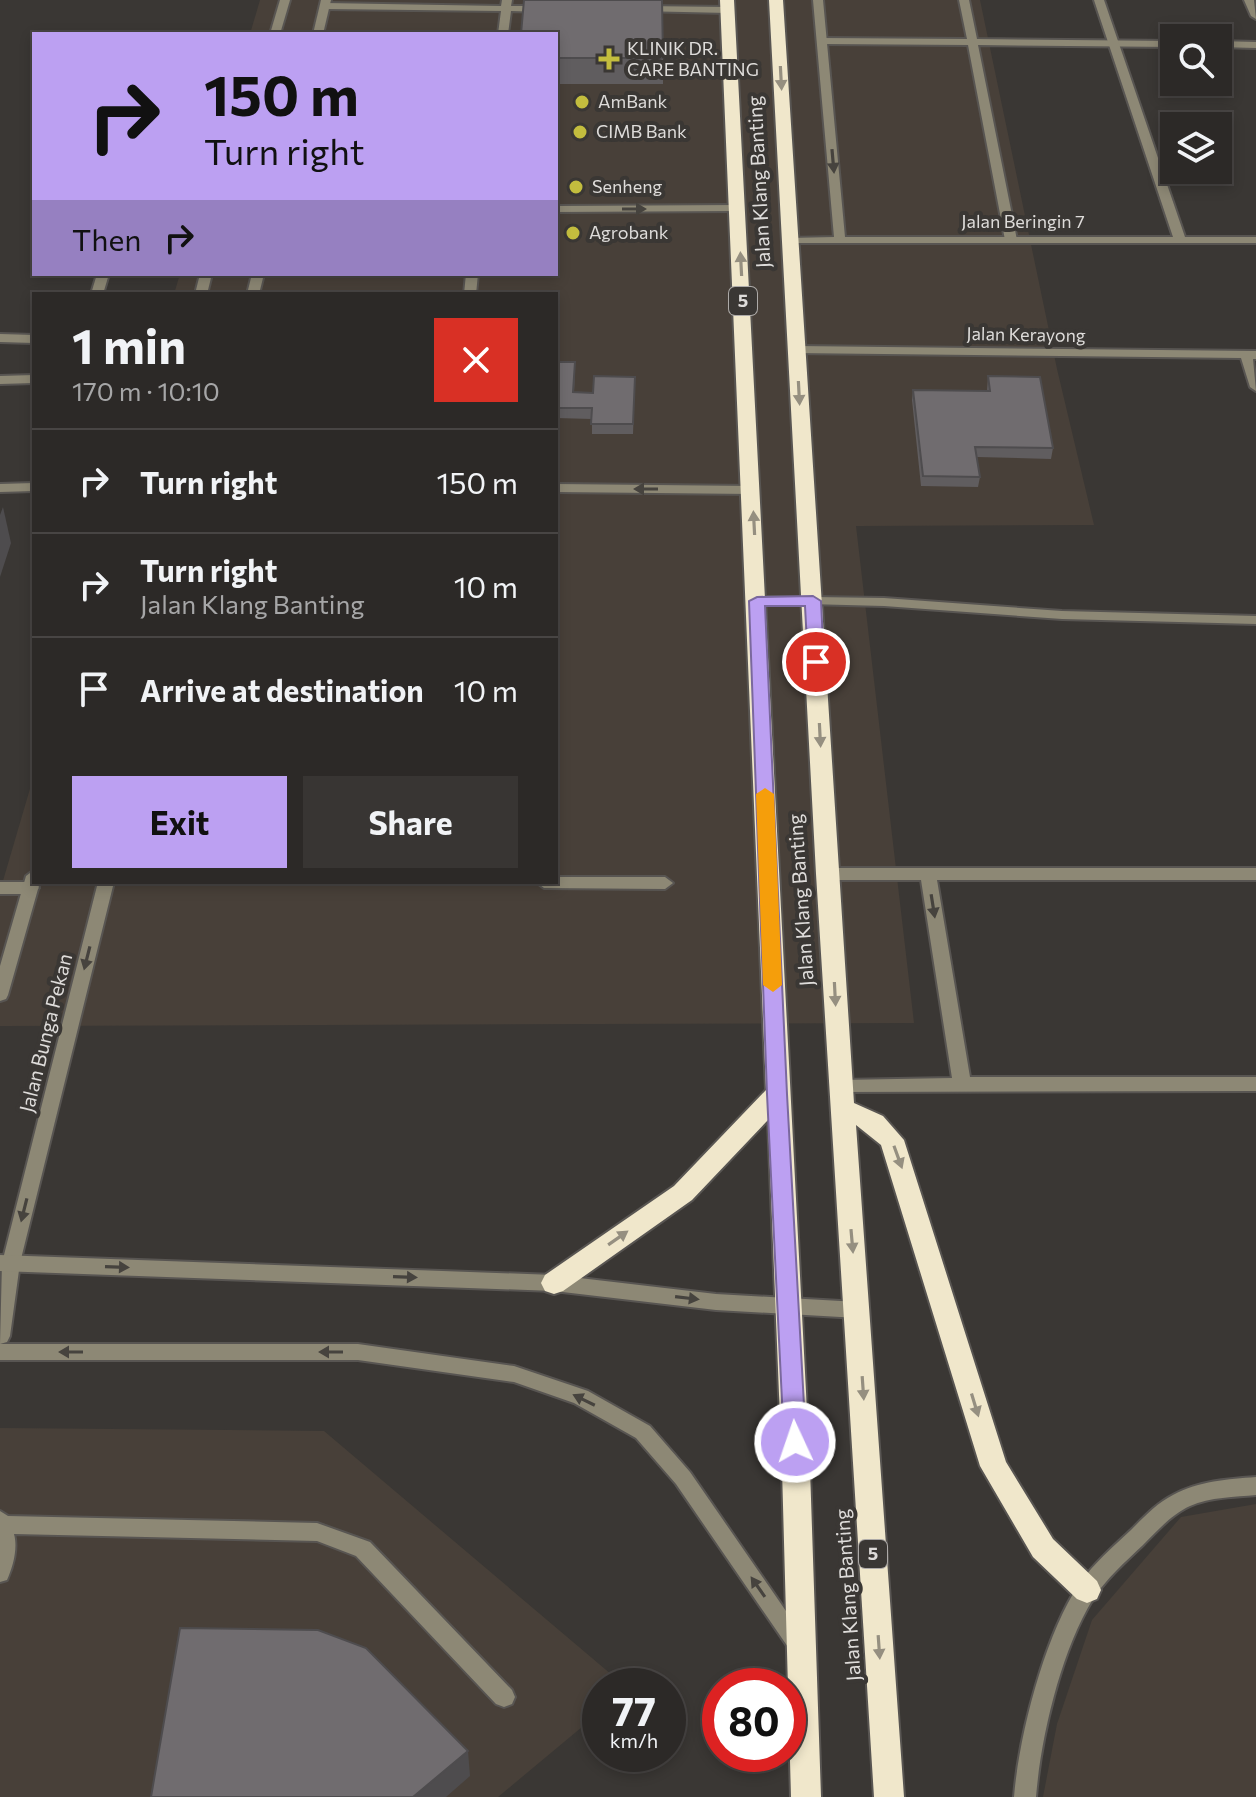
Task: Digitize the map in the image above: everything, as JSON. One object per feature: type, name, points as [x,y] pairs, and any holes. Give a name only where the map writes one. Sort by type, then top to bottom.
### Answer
[{"type":"highway","name":"Jalan Klang Banting","points":[[776,0],[827,874],[889,1797]]},
{"type":"highway","name":"Jalan Klang Banting","points":[[728,5],[803,1651],[806,1797]]},
{"type":"highway","points":[[554,1283],[683,1193],[777,1094]]},
{"type":"highway","points":[[842,1097],[892,1140],[994,1466],[1043,1548],[1087,1590]]},
{"type":"street","points":[[276,32],[285,0]]},
{"type":"street","points":[[818,0],[840,241]]},
{"type":"street","points":[[964,0],[1011,240]]},
{"type":"street","points":[[1099,0],[1180,240]]},
{"type":"street","points":[[1249,0],[1256,16]]},
{"type":"street","points":[[319,32],[326,3],[507,4],[554,9]]},
{"type":"street","points":[[503,32],[507,4]]},
{"type":"street","points":[[633,9],[728,5]]},
{"type":"street","points":[[822,41],[1160,44]]},
{"type":"street","points":[[1232,44],[1256,45]]},
{"type":"street","points":[[558,209],[738,208]]},
{"type":"street","name":"Jalan Beringin 7","points":[[790,241],[1256,240]]},
{"type":"street","points":[[0,338],[32,339]]},
{"type":"street","name":"Jalan Kerayong","points":[[797,350],[1251,355]]},
{"type":"street","points":[[1251,355],[1256,387]]},
{"type":"street","points":[[0,380],[32,379]]},
{"type":"street","points":[[0,488],[32,487]]},
{"type":"street","points":[[558,488],[752,490]]},
{"type":"street","points":[[757,601],[884,602],[1062,615],[1256,620]]},
{"type":"street","points":[[827,874],[1256,874]]},
{"type":"street","points":[[928,874],[962,1084]]},
{"type":"street","points":[[0,888],[32,882],[0,995]]},
{"type":"street","points":[[558,882],[665,883]]},
{"type":"street","name":"Jalan Bunga Pekan","points":[[0,1336],[6,1263],[105,884]]},
{"type":"street","points":[[842,1097],[962,1084],[1256,1084]]},
{"type":"street","points":[[6,1263],[554,1283],[716,1302],[858,1310]]},
{"type":"street","points":[[0,1352],[358,1352],[514,1374],[581,1397],[643,1432],[683,1478],[803,1651]]},
{"type":"street","points":[[1025,1797],[1025,1780],[1037,1727],[1058,1657],[1087,1590],[1174,1504],[1222,1488],[1256,1486]]},
{"type":"street","points":[[0,1573],[6,1543],[2,1523],[317,1532],[363,1549],[504,1697]]},
{"type":"shaded area","points":[[260,0],[980,0],[1057,369],[1094,525],[856,526],[914,1023],[0,1026],[0,891],[32,782],[32,884],[558,884],[558,292],[175,292],[179,276],[558,276],[558,32],[251,32]]},
{"type":"shaded area","points":[[0,1428],[324,1431],[604,1668],[582,1668],[582,1727],[498,1797],[0,1797]]},
{"type":"shaded area","points":[[1256,1504],[1256,1797],[1043,1797],[1057,1724],[1092,1620],[1181,1517]]},
{"type":"building","name":"KLINIK DR. CARE BANTING","points":[[524,0],[662,0],[663,58],[558,58],[558,32],[521,32]]},
{"type":"building","points":[[558,362],[575,362],[573,392],[593,393],[594,376],[635,377],[633,424],[591,424],[592,408],[558,408]]},
{"type":"building","points":[[988,376],[1040,377],[1053,448],[975,447],[980,477],[923,476],[913,390],[990,391]]},
{"type":"building","points":[[180,1628],[318,1630],[366,1648],[468,1751],[413,1797],[151,1797]]},
{"type":"slow traffic","points":[[765,794],[773,985]]},
{"type":"place","name":"KLINIK DR. CARE BANTING","points":[[609,59]]},
{"type":"place","name":"AmBank","points":[[582,102]]},
{"type":"place","name":"CIMB Bank","points":[[580,132]]},
{"type":"place","name":"Senheng","points":[[576,187]]},
{"type":"place","name":"Agrobank","points":[[573,233]]},
{"type":"route","points":[[795,1442],[757,601],[813,601],[816,662]]}]
